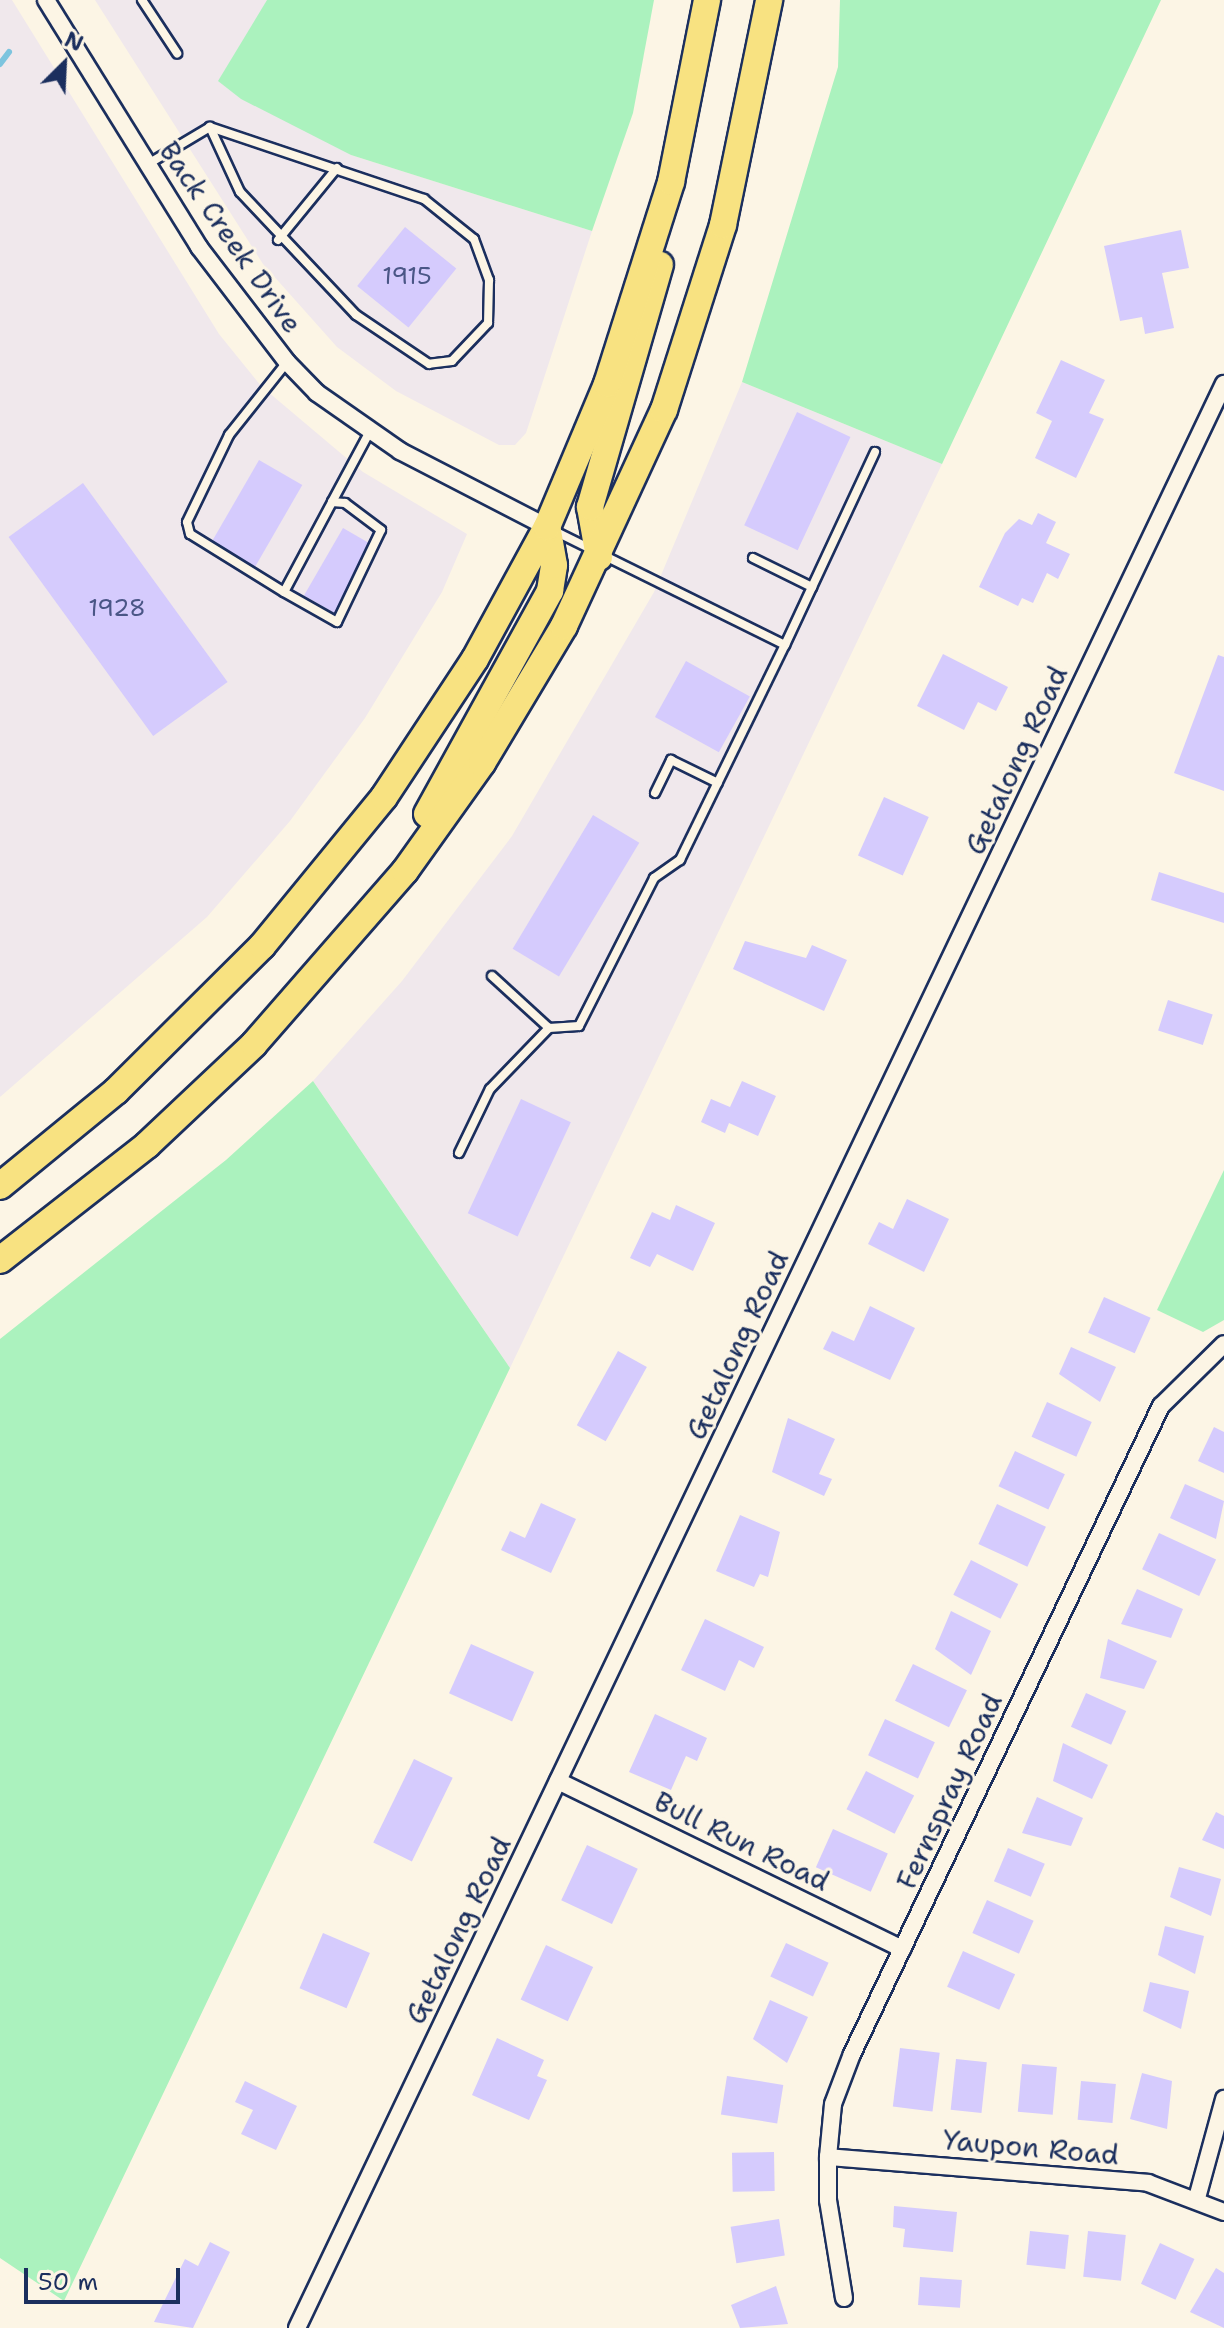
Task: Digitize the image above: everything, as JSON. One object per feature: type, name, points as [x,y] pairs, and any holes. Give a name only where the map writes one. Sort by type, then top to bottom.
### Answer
[{"type":"main road","points":[[599,557],[590,507],[657,293],[671,182],[707,0]]},
{"type":"main road","points":[[0,1260],[147,1145],[254,1044],[359,927],[482,763],[599,557],[664,410],[701,300],[743,143],[769,0]]},
{"type":"main road","points":[[0,1186],[162,1049],[302,901],[416,752],[547,527],[607,384],[671,182]]},
{"type":"main road","points":[[359,927],[550,591],[547,527]]},
{"type":"street","name":"Back Creek Drive","points":[[46,0],[207,258],[287,362],[370,431],[547,527]]},
{"type":"street","name":"Getalong Road","points":[[297,2328],[1224,384]]},
{"type":"street","name":"Fernspray Road","points":[[844,2298],[828,2157],[833,2104],[902,1949],[1161,1406],[1224,1344]]},
{"type":"street","name":"Bull Run Road","points":[[558,1781],[902,1949]]},
{"type":"street","points":[[1197,2198],[1224,2099]]},
{"type":"street","name":"Yaupon Road","points":[[828,2157],[1148,2183],[1197,2198],[1224,2212]]},
{"type":"lane","points":[[142,0],[177,53]]},
{"type":"lane","points":[[148,164],[210,127],[424,199],[474,239],[489,280],[488,323],[452,361],[429,364],[356,315],[278,240],[240,192],[210,127]]},
{"type":"lane","points":[[278,240],[337,168]]},
{"type":"lane","points":[[287,362],[229,435],[187,522],[190,534],[337,622],[381,541],[381,530],[345,503],[332,502]]},
{"type":"lane","points":[[284,592],[370,431]]},
{"type":"lane","points":[[459,1153],[490,1089],[549,1028],[579,1026],[654,878],[680,860],[875,452]]},
{"type":"lane","points":[[547,527],[599,557],[785,645]]},
{"type":"lane","points":[[753,558],[812,587]]},
{"type":"lane","points":[[655,793],[671,760],[718,783]]},
{"type":"lane","points":[[492,976],[549,1028]]},
{"type":"shaded area","points":[[0,0],[12,0],[219,334],[261,386],[363,472],[467,534],[442,592],[365,718],[290,821],[207,917],[0,1097]]},
{"type":"shaded area","points":[[95,0],[267,0],[250,35],[351,155],[592,231],[526,433],[515,445],[499,445],[396,391],[337,347],[263,264]]},
{"type":"shaded area","points":[[742,382],[942,464],[510,1368],[313,1081],[402,981],[512,836],[654,592]]},
{"type":"green space","points":[[267,0],[654,0],[633,113],[592,231],[351,155],[241,99],[218,81]]},
{"type":"green space","points":[[840,0],[1161,0],[942,464],[742,382],[838,67]]},
{"type":"green space","points":[[313,1081],[510,1368],[64,2301],[0,2258],[0,1339],[226,1160]]},
{"type":"green space","points":[[1224,1170],[1224,1320],[1203,1332],[1157,1310]]},
{"type":"building","points":[[405,227],[456,269],[408,328],[357,286]]},
{"type":"building","points":[[1181,230],[1189,268],[1162,273],[1174,328],[1145,334],[1142,317],[1120,321],[1104,246]]},
{"type":"building","points":[[1061,360],[1105,380],[1089,413],[1104,419],[1076,478],[1035,458],[1052,421],[1036,413]]},
{"type":"building","points":[[797,412],[850,437],[798,550],[744,525]]},
{"type":"building","points":[[259,460],[302,485],[253,570],[210,545]]},
{"type":"building","points":[[83,483],[228,682],[153,736],[9,537]]},
{"type":"building","points":[[1038,513],[1056,522],[1046,543],[1070,554],[1058,579],[1047,573],[1033,603],[1022,598],[1018,606],[979,587],[1005,533],[1019,519],[1032,525]]},
{"type":"building","points":[[343,528],[374,546],[335,614],[304,596]]},
{"type":"building","points":[[943,654],[1008,687],[996,711],[978,702],[964,730],[917,706]]},
{"type":"building","points":[[1218,655],[1224,657],[1224,791],[1174,773]]},
{"type":"building","points":[[686,661],[750,696],[719,752],[655,717]]},
{"type":"building","points":[[884,797],[929,817],[903,875],[858,855]]},
{"type":"building","points":[[593,815],[639,843],[559,977],[513,949]]},
{"type":"building","points":[[1159,872],[1224,893],[1224,923],[1151,900]]},
{"type":"building","points":[[745,941],[806,958],[812,945],[847,960],[824,1011],[733,969]]},
{"type":"building","points":[[1168,1000],[1213,1015],[1203,1045],[1158,1030]]},
{"type":"building","points":[[742,1081],[776,1096],[758,1136],[729,1123],[725,1133],[701,1122],[711,1099],[730,1107]]},
{"type":"building","points":[[521,1099],[571,1122],[518,1236],[468,1213]]},
{"type":"building","points":[[907,1199],[949,1219],[924,1272],[868,1244],[879,1222],[893,1229]]},
{"type":"building","points":[[676,1205],[715,1223],[693,1271],[657,1254],[650,1267],[630,1258],[652,1212],[670,1220]]},
{"type":"building","points":[[1104,1297],[1151,1318],[1135,1353],[1088,1333]]},
{"type":"building","points":[[870,1306],[915,1328],[890,1380],[823,1349],[832,1331],[854,1341]]},
{"type":"building","points":[[1071,1347],[1116,1367],[1100,1402],[1059,1374]]},
{"type":"building","points":[[618,1351],[647,1367],[606,1441],[577,1425]]},
{"type":"building","points":[[1047,1402],[1092,1422],[1076,1457],[1032,1437]]},
{"type":"building","points":[[788,1418],[835,1439],[819,1474],[832,1479],[824,1496],[772,1472]]},
{"type":"building","points":[[1214,1427],[1224,1432],[1224,1473],[1198,1461]]},
{"type":"building","points":[[1015,1451],[1065,1474],[1048,1510],[999,1486]]},
{"type":"building","points":[[1185,1484],[1224,1501],[1216,1539],[1170,1518]]},
{"type":"building","points":[[541,1503],[576,1519],[551,1573],[501,1550],[510,1531],[525,1538]]},
{"type":"building","points":[[997,1504],[1046,1527],[1027,1567],[978,1544]]},
{"type":"building","points":[[740,1515],[780,1532],[768,1577],[760,1574],[754,1587],[716,1571]]},
{"type":"building","points":[[1159,1533],[1216,1560],[1199,1596],[1142,1569]]},
{"type":"building","points":[[971,1560],[1018,1584],[1001,1619],[953,1595]]},
{"type":"building","points":[[1137,1589],[1183,1609],[1171,1638],[1121,1624]]},
{"type":"building","points":[[951,1611],[991,1631],[971,1675],[935,1649]]},
{"type":"building","points":[[705,1619],[764,1647],[754,1668],[739,1660],[725,1691],[681,1670]]},
{"type":"building","points":[[1108,1639],[1157,1661],[1144,1689],[1100,1678]]},
{"type":"building","points":[[471,1644],[534,1672],[512,1721],[449,1693]]},
{"type":"building","points":[[913,1664],[967,1690],[949,1727],[895,1701]]},
{"type":"building","points":[[1086,1693],[1126,1711],[1111,1745],[1071,1727]]},
{"type":"building","points":[[655,1714],[707,1738],[697,1761],[686,1756],[671,1790],[629,1772]]},
{"type":"building","points":[[885,1719],[935,1742],[918,1778],[868,1755]]},
{"type":"building","points":[[1063,1743],[1108,1765],[1092,1799],[1053,1781]]},
{"type":"building","points":[[414,1759],[453,1778],[412,1861],[373,1843]]},
{"type":"building","points":[[866,1771],[914,1796],[895,1834],[846,1809]]},
{"type":"building","points":[[1037,1797],[1083,1818],[1071,1846],[1022,1833]]},
{"type":"building","points":[[1216,1812],[1224,1816],[1224,1849],[1202,1840]]},
{"type":"building","points":[[833,1829],[888,1853],[871,1892],[816,1867]]},
{"type":"building","points":[[587,1845],[638,1869],[612,1924],[561,1900]]},
{"type":"building","points":[[1008,1848],[1045,1864],[1031,1897],[994,1881]]},
{"type":"building","points":[[1179,1867],[1221,1879],[1211,1916],[1170,1897]]},
{"type":"building","points":[[987,1900],[1034,1921],[1019,1954],[972,1933]]},
{"type":"building","points":[[1165,1926],[1204,1936],[1195,1974],[1158,1955]]},
{"type":"building","points":[[323,1933],[370,1953],[347,2008],[300,1988]]},
{"type":"building","points":[[786,1943],[829,1963],[813,1996],[770,1977]]},
{"type":"building","points":[[546,1945],[593,1967],[568,2021],[521,1999]]},
{"type":"building","points":[[963,1951],[1015,1974],[999,2010],[947,1987]]},
{"type":"building","points":[[1150,1982],[1189,1991],[1181,2029],[1143,2011]]},
{"type":"building","points":[[770,2000],[808,2017],[787,2063],[753,2039]]},
{"type":"building","points":[[497,2038],[544,2060],[537,2076],[547,2080],[529,2120],[472,2095]]},
{"type":"building","points":[[900,2048],[940,2053],[933,2111],[893,2107]]},
{"type":"building","points":[[956,2059],[987,2062],[981,2113],[951,2110]]},
{"type":"building","points":[[1022,2064],[1057,2067],[1053,2115],[1018,2112]]},
{"type":"building","points":[[1142,2073],[1172,2081],[1167,2129],[1130,2119]]},
{"type":"building","points":[[727,2076],[783,2085],[777,2123],[721,2115]]},
{"type":"building","points":[[245,2081],[297,2106],[276,2150],[241,2134],[253,2110],[235,2102]]},
{"type":"building","points":[[1081,2081],[1116,2084],[1112,2123],[1078,2120]]},
{"type":"building","points":[[774,2152],[775,2191],[733,2192],[732,2153]]},
{"type":"building","points":[[894,2206],[957,2212],[953,2252],[903,2247],[905,2229],[893,2227]]},
{"type":"building","points":[[779,2219],[785,2256],[736,2263],[731,2227]]},
{"type":"building","points":[[1030,2231],[1069,2235],[1065,2269],[1026,2265]]},
{"type":"building","points":[[1088,2231],[1126,2235],[1121,2281],[1083,2277]]},
{"type":"building","points":[[210,2242],[230,2252],[193,2328],[154,2322],[185,2259],[198,2266]]},
{"type":"building","points":[[1160,2243],[1194,2259],[1175,2300],[1141,2284]]},
{"type":"building","points":[[1216,2268],[1224,2273],[1224,2328],[1190,2312]]},
{"type":"building","points":[[920,2277],[962,2280],[960,2308],[918,2305]]},
{"type":"building","points":[[776,2286],[788,2324],[740,2328],[731,2305]]},
{"type":"waterway","points":[[0,64],[9,52]]}]
